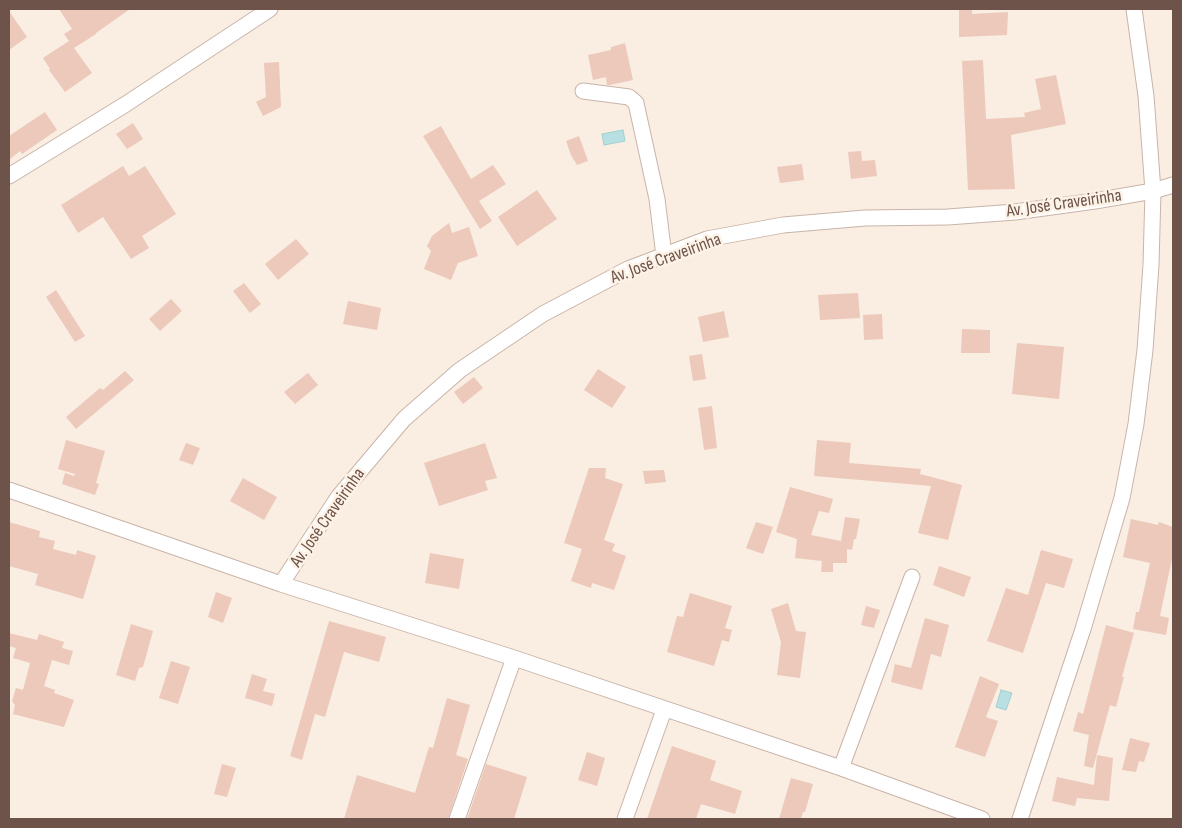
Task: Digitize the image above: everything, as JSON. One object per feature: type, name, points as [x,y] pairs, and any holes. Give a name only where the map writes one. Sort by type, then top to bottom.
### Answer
[{"type":"street","points":[[9,176],[126,104],[270,9]]},
{"type":"street","points":[[1020,819],[1084,629],[1122,498],[1136,424],[1145,350],[1151,265],[1153,191],[1146,96],[1134,9]]},
{"type":"street","points":[[583,91],[629,97],[636,103],[657,199],[664,256]]},
{"type":"street","name":"Av. José Craveirinha","points":[[282,584],[339,496],[404,419],[460,370],[543,314],[628,268],[707,240],[783,225],[866,218],[948,217],[1015,212],[1153,191],[1173,185]]},
{"type":"street","points":[[9,490],[282,584],[514,658],[841,768],[982,819]]},
{"type":"street","points":[[841,768],[912,577]]},
{"type":"street","points":[[457,819],[514,658]]},
{"type":"street","points":[[625,819],[664,710]]},
{"type":"water","points":[[623,130],[625,141],[604,145],[602,134]]},
{"type":"water","points":[[1001,690],[1012,693],[1006,710],[996,707]]},
{"type":"building","points":[[59,9],[130,9],[74,48],[92,73],[65,92],[43,58],[69,41],[64,34],[72,29]]},
{"type":"building","points":[[959,9],[972,9],[972,14],[1008,12],[1007,35],[959,37]]},
{"type":"building","points":[[9,11],[27,37],[9,50]]},
{"type":"building","points":[[625,43],[633,80],[607,85],[606,77],[593,80],[588,55],[611,50],[611,47]]},
{"type":"building","points":[[983,60],[986,119],[1025,117],[1024,113],[1041,109],[1035,79],[1056,75],[1066,124],[1011,135],[1015,189],[968,190],[962,61]]},
{"type":"building","points":[[279,62],[281,107],[263,116],[256,102],[266,97],[264,63]]},
{"type":"building","points":[[45,112],[57,130],[22,154],[20,151],[9,160],[9,136]]},
{"type":"building","points":[[133,123],[143,139],[127,149],[116,134]]},
{"type":"building","points":[[441,126],[471,179],[493,165],[506,184],[479,201],[492,221],[480,229],[423,136]]},
{"type":"building","points":[[579,136],[588,161],[577,165],[566,141]]},
{"type":"building","points":[[861,151],[862,161],[875,160],[877,176],[851,179],[848,152]]},
{"type":"building","points":[[802,164],[804,180],[780,183],[777,167]]},
{"type":"building","points":[[123,166],[129,176],[145,166],[176,214],[142,236],[149,248],[131,259],[103,217],[78,233],[61,205]]},
{"type":"building","points":[[537,190],[557,219],[517,246],[498,217]]},
{"type":"building","points":[[449,223],[452,233],[469,227],[478,256],[458,263],[451,280],[424,269],[431,251],[427,246],[432,236]]},
{"type":"building","points":[[296,239],[309,254],[278,280],[265,264]]},
{"type":"building","points":[[244,283],[261,304],[250,313],[233,291]]},
{"type":"building","points":[[56,290],[85,336],[75,342],[46,297]]},
{"type":"building","points":[[858,293],[860,318],[820,320],[818,295]]},
{"type":"building","points":[[171,299],[182,311],[160,331],[149,319]]},
{"type":"building","points":[[348,301],[381,308],[377,330],[343,324]]},
{"type":"building","points":[[724,311],[729,337],[703,342],[698,317]]},
{"type":"building","points":[[882,314],[883,339],[864,340],[863,315]]},
{"type":"building","points":[[962,329],[990,330],[990,353],[961,353]]},
{"type":"building","points":[[1017,343],[1064,347],[1059,399],[1012,394]]},
{"type":"building","points":[[702,354],[706,379],[693,381],[689,356]]},
{"type":"building","points":[[598,369],[626,387],[612,408],[584,390]]},
{"type":"building","points":[[125,371],[134,380],[76,429],[66,417],[100,388],[103,390]]},
{"type":"building","points":[[308,373],[318,385],[295,404],[284,392]]},
{"type":"building","points":[[474,377],[483,388],[463,404],[454,392]]},
{"type":"building","points":[[712,406],[717,448],[704,450],[698,408]]},
{"type":"building","points":[[66,440],[105,451],[96,483],[99,484],[95,495],[62,484],[65,473],[74,476],[75,474],[58,469]]},
{"type":"building","points":[[817,440],[851,443],[849,463],[921,469],[920,474],[962,485],[948,540],[918,533],[931,486],[814,476]]},
{"type":"building","points":[[186,443],[200,448],[193,465],[179,460]]},
{"type":"building","points":[[485,443],[497,478],[485,481],[488,490],[439,506],[424,463]]},
{"type":"building","points":[[589,468],[606,468],[605,478],[623,484],[604,540],[615,544],[612,551],[626,556],[614,590],[592,583],[591,588],[571,581],[582,549],[564,543]]},
{"type":"building","points":[[664,470],[666,482],[645,484],[643,471]]},
{"type":"building","points":[[243,478],[277,497],[264,520],[230,501]]},
{"type":"building","points":[[790,487],[833,499],[829,513],[819,511],[811,535],[841,541],[845,517],[860,519],[852,550],[847,549],[847,563],[833,563],[833,572],[821,572],[822,561],[795,558],[797,539],[776,532]]},
{"type":"building","points":[[1131,519],[1158,525],[1159,522],[1173,527],[1173,554],[1160,616],[1169,618],[1166,635],[1133,629],[1136,612],[1139,612],[1150,563],[1123,557]]},
{"type":"building","points":[[9,522],[40,531],[39,537],[55,541],[53,549],[76,555],[77,550],[96,556],[83,599],[35,585],[38,574],[9,566]]},
{"type":"building","points":[[756,522],[773,527],[763,554],[746,548]]},
{"type":"building","points":[[1041,550],[1073,559],[1064,588],[1046,583],[1023,653],[987,641],[1006,588],[1028,595]]},
{"type":"building","points":[[430,553],[464,559],[459,589],[425,583]]},
{"type":"building","points":[[939,566],[971,577],[964,597],[933,585]]},
{"type":"building","points":[[216,592],[232,598],[223,623],[208,617]]},
{"type":"building","points":[[690,593],[732,606],[725,628],[732,630],[729,642],[722,640],[714,666],[667,652],[677,616],[683,617]]},
{"type":"building","points":[[788,603],[796,631],[806,632],[800,678],[777,675],[781,642],[771,609]]},
{"type":"building","points":[[866,606],[880,610],[874,628],[861,625]]},
{"type":"building","points":[[925,618],[949,625],[941,657],[931,654],[922,690],[891,682],[895,664],[911,668]]},
{"type":"building","points":[[329,621],[386,637],[379,662],[344,652],[325,717],[315,714],[302,760],[290,756]]},
{"type":"building","points":[[131,624],[153,631],[143,667],[139,668],[135,681],[116,675]]},
{"type":"building","points":[[1106,625],[1134,633],[1116,707],[1110,705],[1093,768],[1084,766],[1089,735],[1073,731],[1078,712],[1083,714]]},
{"type":"building","points":[[9,633],[37,640],[39,634],[64,642],[62,648],[73,651],[69,665],[52,660],[44,686],[55,690],[54,693],[74,700],[64,727],[13,714],[15,705],[12,701],[16,688],[23,690],[30,663],[13,658],[16,648],[9,646]]},
{"type":"building","points":[[171,661],[190,667],[178,704],[159,698]]},
{"type":"building","points":[[252,674],[267,679],[263,691],[275,694],[272,706],[245,698]]},
{"type":"building","points":[[980,676],[999,684],[986,717],[998,721],[985,757],[955,747]]},
{"type":"building","points":[[447,698],[470,705],[456,755],[468,759],[448,819],[344,819],[357,775],[415,793],[429,747],[433,748]]},
{"type":"building","points":[[1130,738],[1150,743],[1144,762],[1139,761],[1136,772],[1122,770]]},
{"type":"building","points":[[672,746],[716,761],[710,780],[742,791],[735,814],[701,804],[696,819],[647,819]]},
{"type":"building","points":[[587,752],[605,758],[597,786],[578,780]]},
{"type":"building","points":[[1097,755],[1113,758],[1109,801],[1077,798],[1075,806],[1052,801],[1057,777],[1094,785]]},
{"type":"building","points":[[222,764],[236,768],[227,797],[214,794]]},
{"type":"building","points":[[486,764],[527,777],[514,819],[467,819]]},
{"type":"building","points":[[791,778],[813,784],[805,812],[803,812],[801,819],[779,819]]}]
